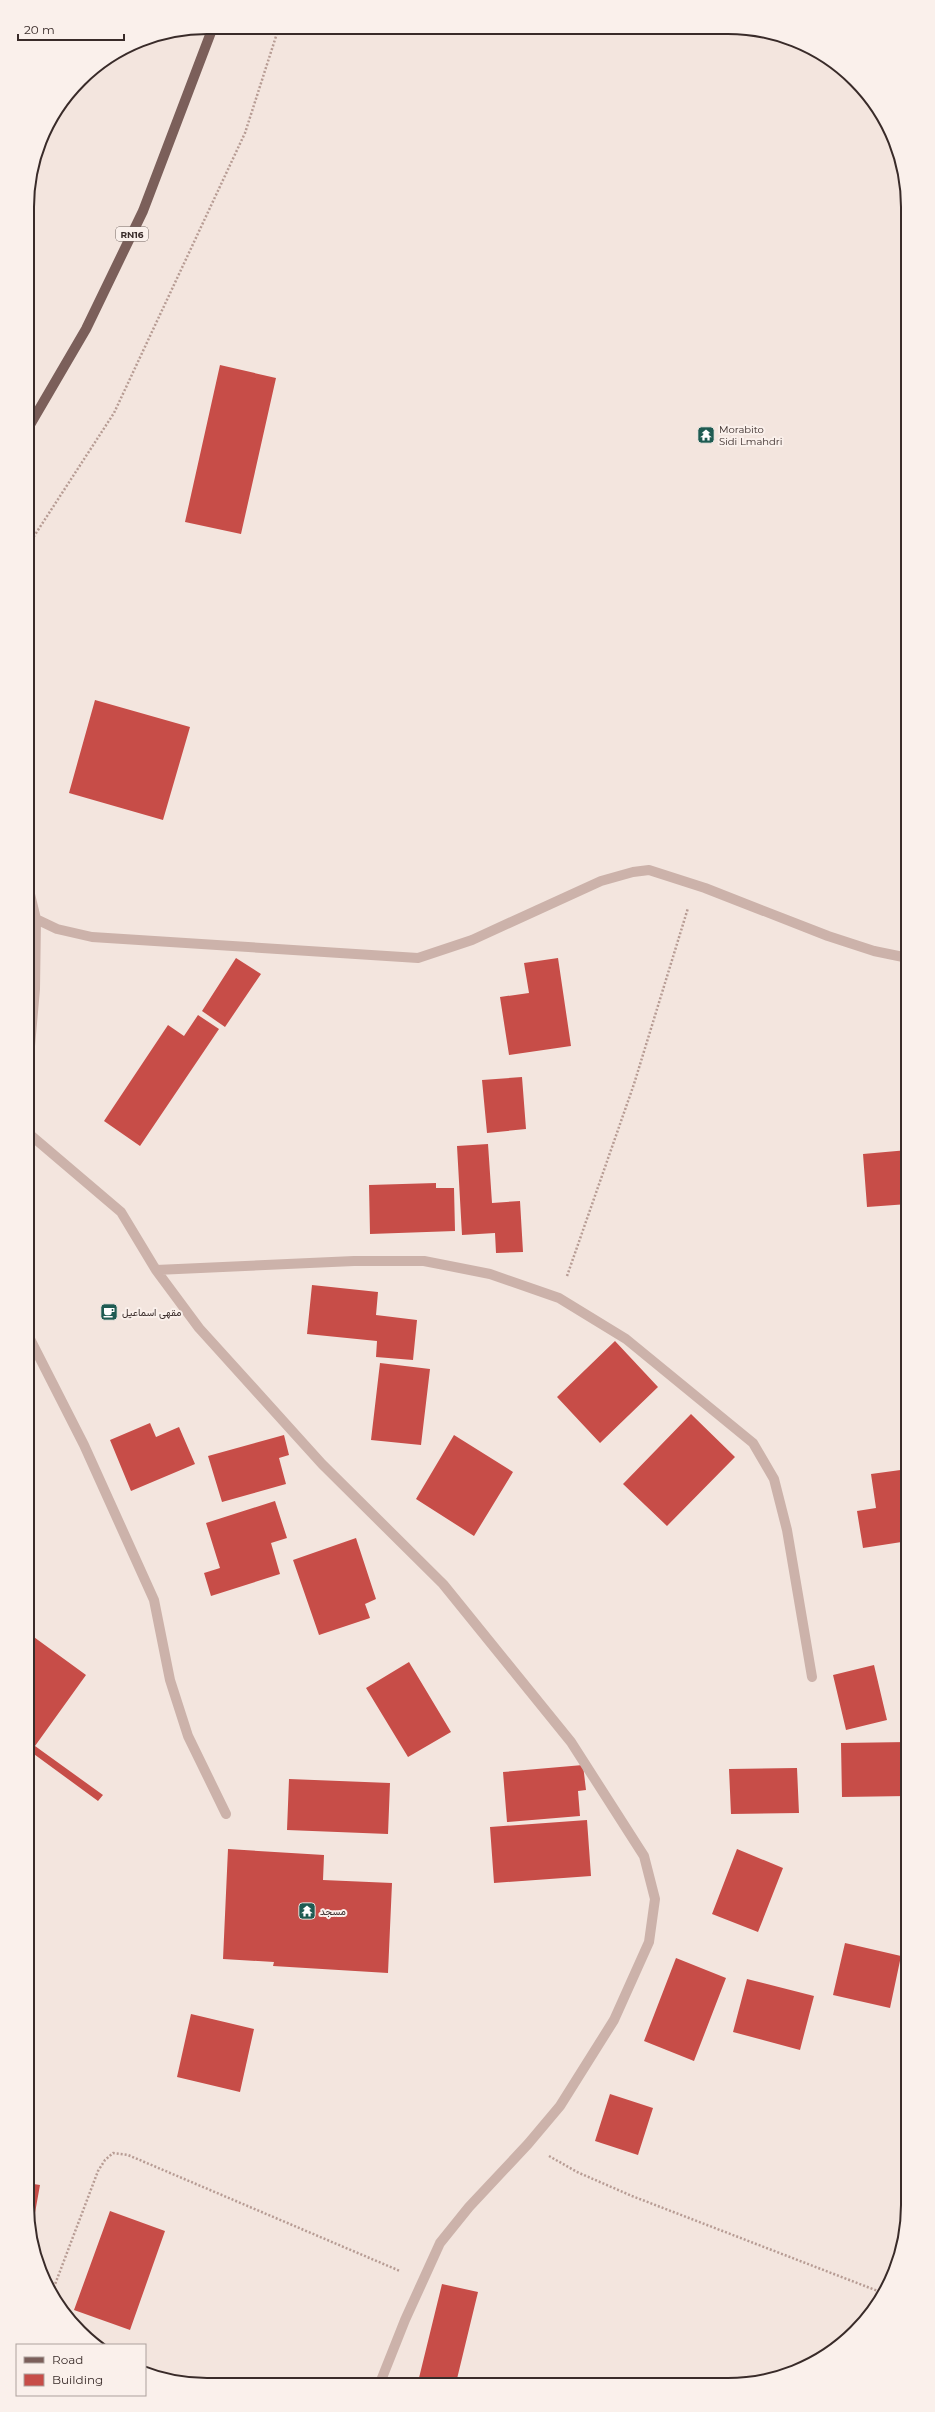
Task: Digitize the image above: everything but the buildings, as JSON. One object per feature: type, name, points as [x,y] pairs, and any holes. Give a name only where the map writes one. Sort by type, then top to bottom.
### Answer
[{"type":"main road","name":"RN16","points":[[34,418],[86,329],[143,211],[210,34]]},
{"type":"street","points":[[36,919],[56,929],[92,937],[418,958],[472,940],[601,881],[633,872],[649,870],[695,885],[828,936],[874,951],[901,957]]},
{"type":"street","points":[[34,911],[36,919],[34,1000]]},
{"type":"street","points":[[34,1138],[121,1212],[156,1270],[200,1328],[317,1458],[443,1584],[571,1742],[644,1856],[655,1899],[649,1942],[614,2020],[560,2106],[528,2144],[469,2207],[440,2243],[404,2320],[382,2378]]},
{"type":"street","points":[[156,1270],[354,1261],[424,1261],[490,1274],[559,1298],[626,1339],[753,1443],[774,1479],[787,1530],[812,1677]]},
{"type":"street","points":[[34,1347],[84,1445],[154,1600],[170,1680],[188,1736],[226,1814]]},
{"type":"path","points":[[34,536],[114,414],[245,133],[277,34]]},
{"type":"path","points":[[559,1298],[634,1084],[695,885]]},
{"type":"path","points":[[528,2144],[577,2172],[632,2196],[878,2291]]},
{"type":"path","points":[[54,2286],[98,2171],[105,2160],[113,2153],[128,2156],[423,2280]]},
{"type":"place","name":"Morabito Sidi Lmahdri","points":[[706,435]]},
{"type":"place","name":"مقهى اسماعيل","points":[[109,1312]]},
{"type":"place","name":"مسجد","points":[[307,1911]]}]
